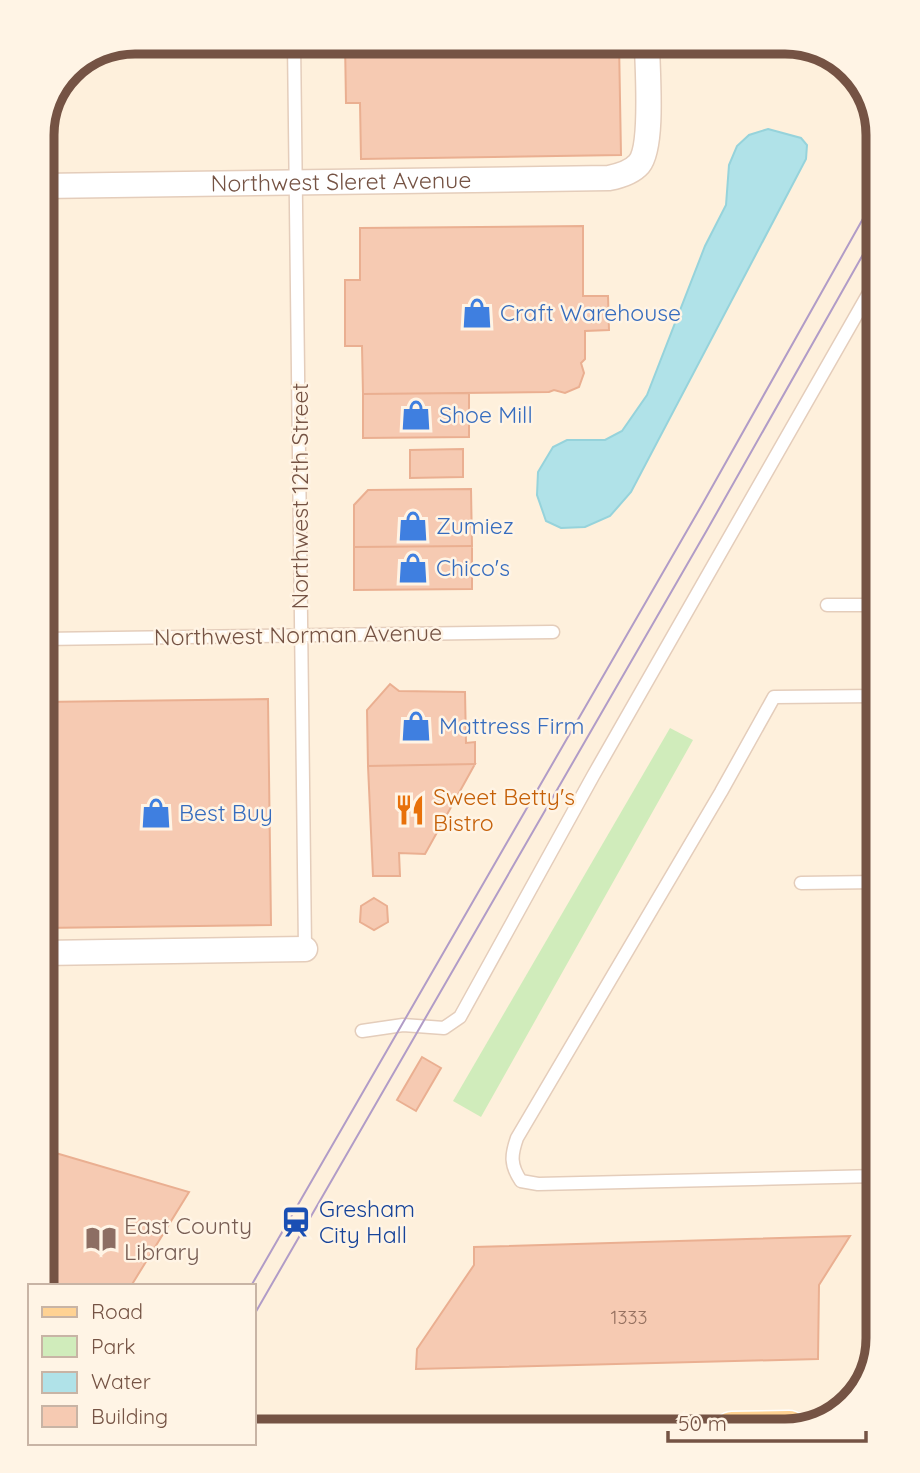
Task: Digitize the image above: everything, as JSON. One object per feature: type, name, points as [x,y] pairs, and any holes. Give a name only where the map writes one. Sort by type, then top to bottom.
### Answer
[{"type":"street","name":"Northwest Sleret Avenue","points":[[54,186],[609,178],[622,175],[638,165],[647,140],[647,54]]},
{"type":"street","points":[[54,953],[305,949]]},
{"type":"lane","name":"Northwest 12th Street","points":[[293,54],[305,949]]},
{"type":"lane","points":[[362,1031],[403,1025],[444,1028],[460,1017],[593,776],[866,297]]},
{"type":"lane","points":[[827,605],[866,605]]},
{"type":"lane","name":"Northwest Norman Avenue","points":[[54,639],[553,632]]},
{"type":"lane","points":[[866,696],[774,697],[517,1138],[511,1156],[514,1171],[521,1181],[538,1184],[866,1176]]},
{"type":"lane","points":[[802,883],[866,882]]},
{"type":"green space","points":[[670,728],[693,740],[481,1117],[453,1101]]},
{"type":"water","points":[[768,129],[801,138],[807,145],[806,159],[631,492],[610,516],[585,527],[561,528],[546,521],[537,495],[538,472],[553,447],[567,440],[605,440],[622,431],[647,395],[705,246],[726,205],[729,165],[737,146],[749,135]]},
{"type":"building","points":[[345,54],[619,54],[621,155],[361,159],[360,103],[346,103]]},
{"type":"building","name":"Craft Warehouse","points":[[583,226],[583,296],[608,296],[609,330],[585,331],[585,359],[581,363],[584,373],[579,387],[565,393],[554,390],[363,394],[362,346],[345,346],[345,280],[360,280],[360,228]]},
{"type":"building","name":"Shoe Mill","points":[[469,393],[469,437],[363,438],[363,394]]},
{"type":"building","points":[[463,449],[463,477],[410,478],[410,450]]},
{"type":"building","name":"Zumiez","points":[[471,489],[472,546],[354,547],[354,505],[368,490]]},
{"type":"building","name":"Chico's","points":[[472,546],[472,589],[354,590],[354,547]]},
{"type":"building","name":"Mattress Firm","points":[[390,684],[399,691],[465,692],[466,743],[475,742],[475,764],[368,766],[367,710]]},
{"type":"building","name":"Best Buy","points":[[268,699],[271,925],[54,928],[54,702]]},
{"type":"building","name":"Sweet Betty's Bistro","points":[[475,764],[425,854],[399,853],[400,876],[373,876],[368,766]]},
{"type":"building","points":[[374,898],[387,906],[388,922],[374,930],[360,922],[361,906]]},
{"type":"building","points":[[422,1057],[441,1068],[416,1111],[397,1100]]},
{"type":"building","name":"East County Library","points":[[54,1153],[189,1192],[132,1284],[54,1284]]},
{"type":"building","points":[[850,1236],[819,1285],[818,1359],[416,1369],[417,1349],[474,1265],[474,1247]]},
{"type":"tram line","points":[[252,1284],[703,503],[866,213]]},
{"type":"tram line","points":[[256,1312],[866,249]]},
{"type":"place","name":"Craft Warehouse","points":[[477,313]]},
{"type":"place","name":"Shoe Mill","points":[[416,415]]},
{"type":"place","name":"Zumiez","points":[[413,526]]},
{"type":"place","name":"Chico's","points":[[413,568]]},
{"type":"place","name":"Mattress Firm","points":[[416,726]]},
{"type":"place","name":"Sweet Betty's Bistro","points":[[410,810]]},
{"type":"place","name":"Best Buy","points":[[156,813]]},
{"type":"place","name":"Gresham City Hall","points":[[296,1222]]},
{"type":"place","name":"East County Library","points":[[101,1239]]}]
